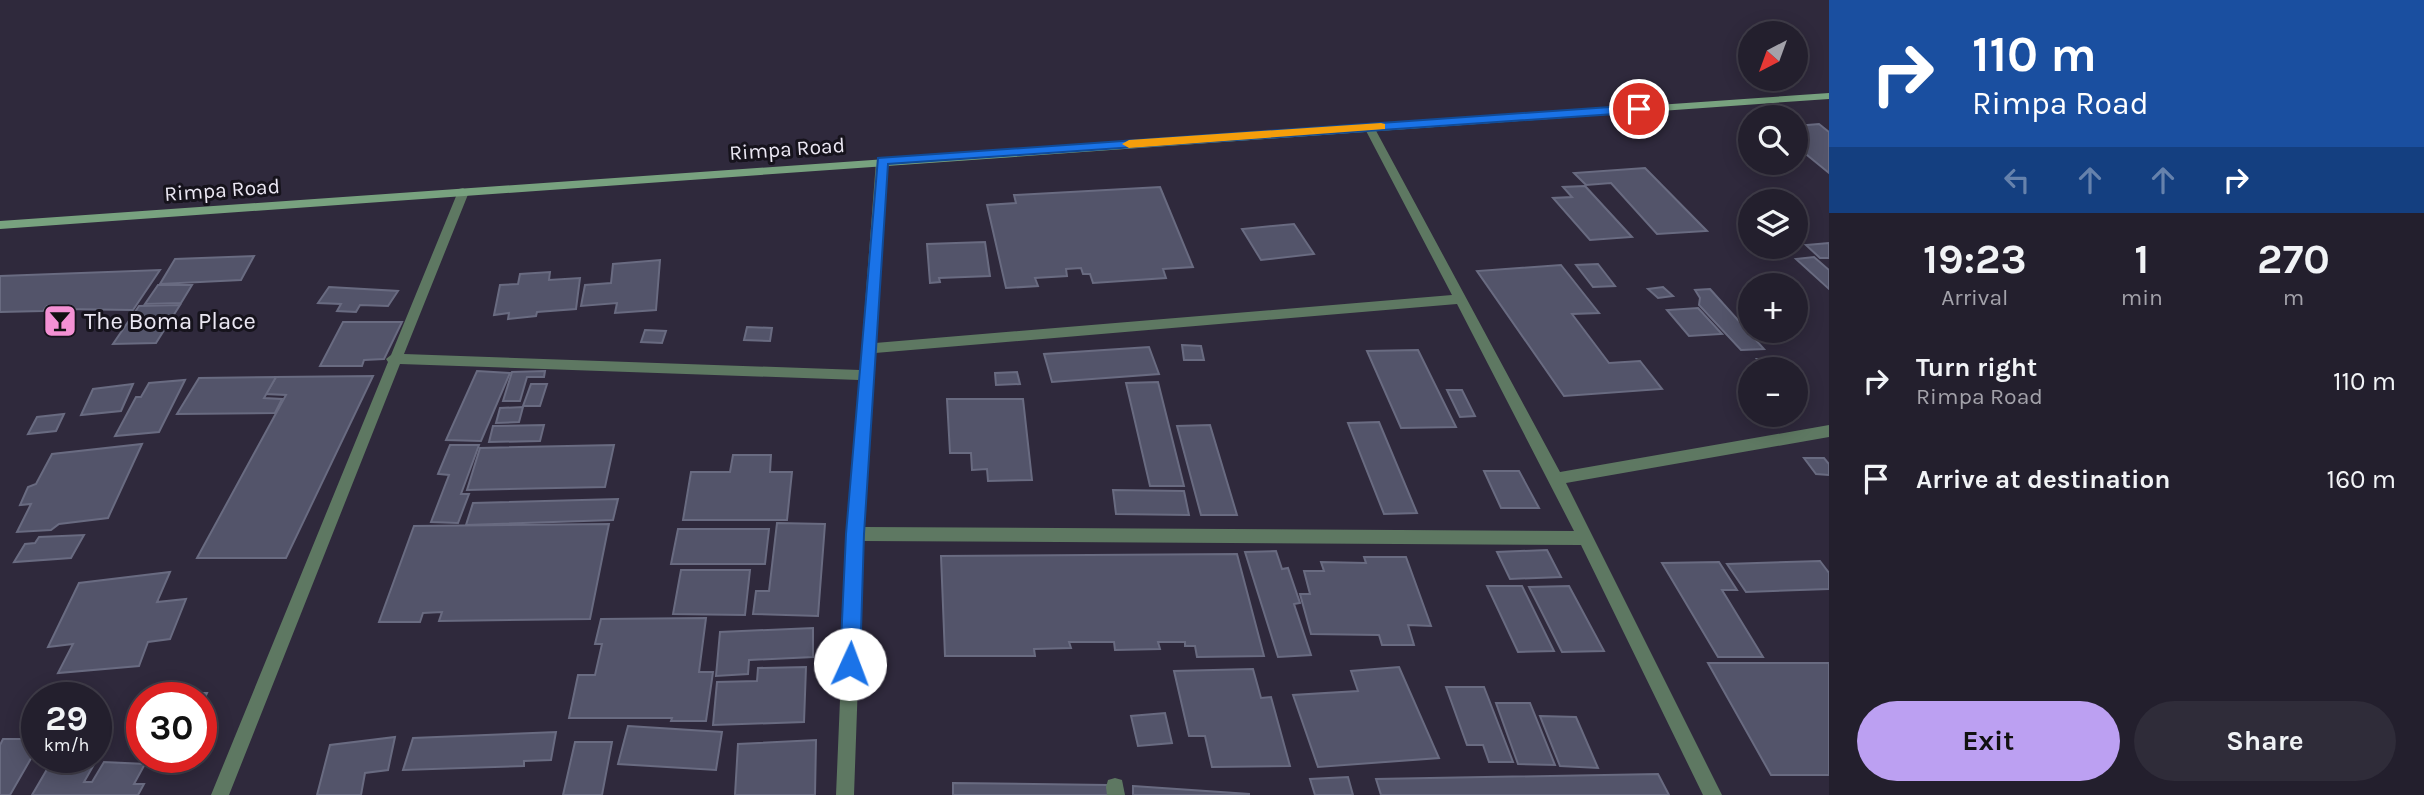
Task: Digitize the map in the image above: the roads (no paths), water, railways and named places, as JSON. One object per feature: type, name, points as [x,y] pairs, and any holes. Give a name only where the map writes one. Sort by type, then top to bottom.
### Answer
[{"type":"street","name":"Rimpa Road","points":[[0,225],[1829,96]]},
{"type":"street","points":[[1368,127],[1556,479],[1713,795]]},
{"type":"street","points":[[845,795],[855,534],[882,161]]},
{"type":"street","points":[[220,795],[463,192]]},
{"type":"street","points":[[867,349],[1462,299]]},
{"type":"street","points":[[394,359],[866,375]]},
{"type":"street","points":[[1556,479],[1829,431]]},
{"type":"street","points":[[855,534],[1583,538]]},
{"type":"place","name":"The Boma Place","points":[[60,321]]}]
